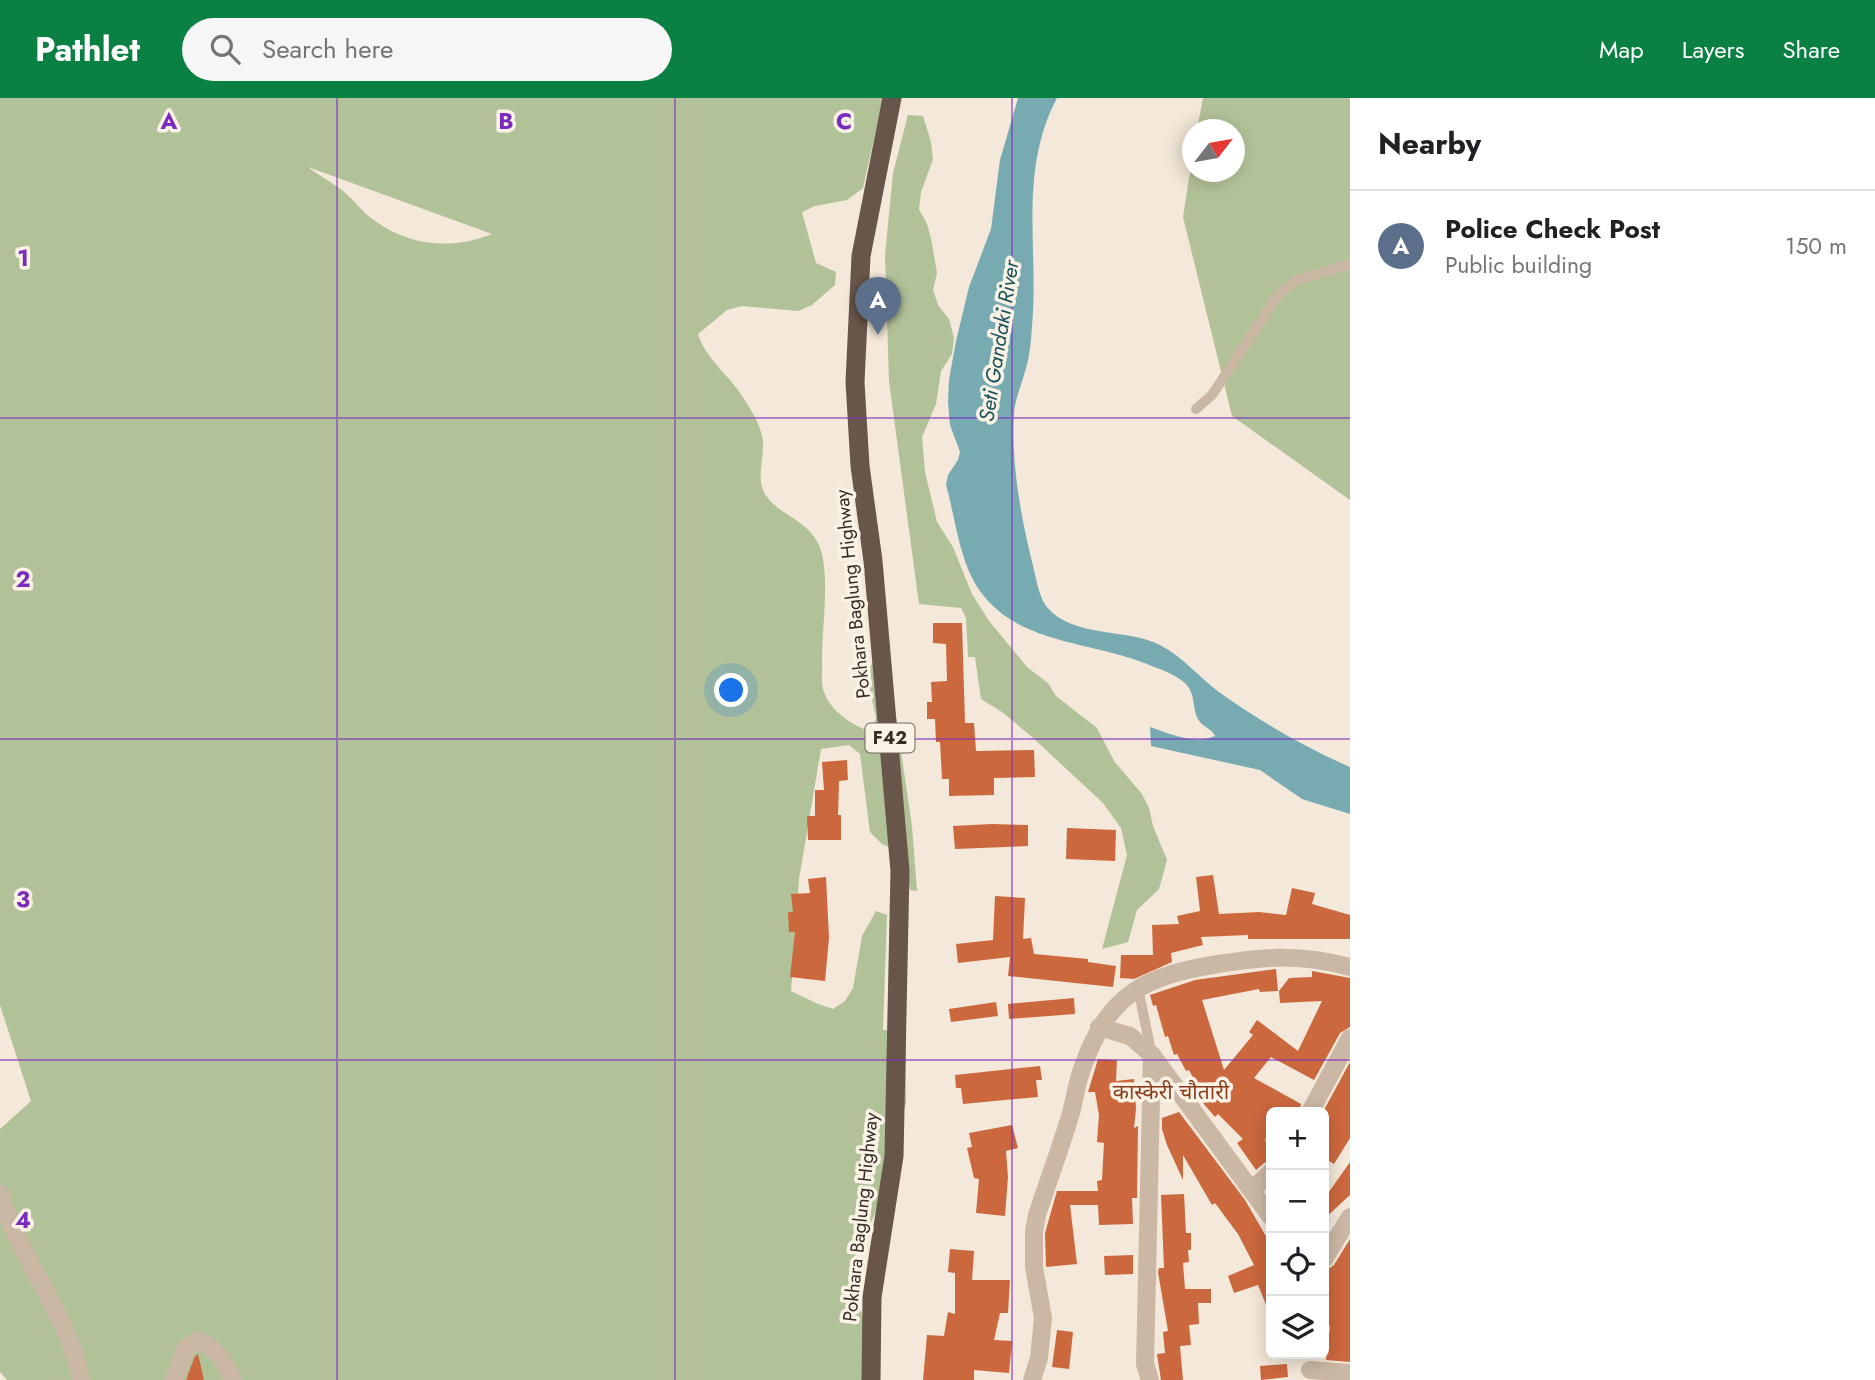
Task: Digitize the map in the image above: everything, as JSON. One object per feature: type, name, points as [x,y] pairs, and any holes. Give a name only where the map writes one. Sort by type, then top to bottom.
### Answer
[{"type":"highway","name":"Pokhara Baglung Highway","points":[[871,1380],[872,1297],[894,1156],[900,871],[873,561],[860,466],[855,382],[861,256],[891,98]]},
{"type":"street","points":[[1032,1380],[1039,1358],[1043,1318],[1034,1267],[1037,1215],[1071,1113],[1082,1069],[1099,1027],[1128,994],[1138,988],[1157,978],[1203,966],[1263,957],[1319,958],[1350,967]]},
{"type":"street","points":[[1099,1027],[1130,1036],[1152,1055],[1266,1209]]},
{"type":"street","points":[[1313,1107],[1350,1038]]},
{"type":"street","points":[[1150,1380],[1145,1364],[1152,1055]]},
{"type":"street","points":[[1253,1189],[1266,1177]]},
{"type":"street","points":[[0,1194],[20,1245],[63,1322],[74,1350],[81,1380]]},
{"type":"street","points":[[1329,1251],[1350,1217]]},
{"type":"street","points":[[174,1380],[181,1357],[190,1345],[197,1341],[210,1346],[218,1354],[233,1380]]},
{"type":"street","points":[[1310,1368],[1350,1373]]},
{"type":"lane","points":[[1196,409],[1212,395],[1278,295],[1297,280],[1350,264]]},
{"type":"lane","points":[[1138,988],[1152,1055]]},
{"type":"green space","points":[[0,98],[883,98],[863,188],[847,200],[815,206],[802,212],[816,263],[836,272],[835,285],[812,305],[798,311],[742,306],[727,310],[698,334],[710,357],[733,383],[754,415],[763,440],[761,479],[765,494],[779,509],[804,526],[818,542],[824,566],[822,680],[827,699],[843,717],[871,731],[876,718],[866,672],[874,661],[893,697],[912,826],[917,891],[910,890],[905,862],[896,850],[882,844],[870,832],[860,754],[849,745],[821,749],[799,879],[791,991],[833,1009],[845,1001],[853,988],[862,936],[876,911],[887,915],[883,1030],[906,1032],[906,1103],[874,1216],[855,1256],[854,1274],[858,1303],[869,1334],[871,1380],[7,1380],[0,1372],[0,1129],[31,1101],[0,1005]],"holes":[[[308,167],[492,234],[447,244],[402,236],[375,221],[343,191]]]},
{"type":"green space","points":[[1203,98],[1350,98],[1350,500],[1232,416],[1183,217],[1188,182],[1245,182],[1245,119],[1199,119]]},
{"type":"green space","points":[[908,115],[923,116],[931,142],[933,159],[921,192],[919,209],[931,238],[937,273],[933,290],[938,305],[949,319],[954,338],[952,354],[941,371],[936,404],[922,437],[925,472],[937,522],[953,547],[972,594],[989,621],[1028,668],[1048,683],[1056,696],[1097,728],[1114,761],[1142,794],[1167,860],[1159,889],[1137,910],[1128,942],[1102,949],[1127,855],[1121,828],[1103,803],[1032,737],[1002,712],[981,699],[975,657],[968,657],[966,618],[961,608],[919,604],[889,381],[885,255],[893,173]]},
{"type":"water","name":"Seti Gandaki River","points":[[1018,98],[1057,98],[1045,126],[1034,182],[1031,337],[1017,397],[1013,433],[1021,510],[1044,602],[1057,616],[1070,623],[1160,645],[1177,656],[1217,691],[1256,717],[1302,744],[1350,767],[1350,814],[1302,799],[1260,770],[1151,746],[1150,727],[1191,739],[1215,736],[1197,718],[1191,692],[1185,683],[1172,674],[1125,656],[1057,639],[1015,622],[996,609],[980,591],[967,567],[946,485],[960,452],[950,425],[949,380],[969,287],[991,229],[1000,160]]},
{"type":"building","points":[[933,623],[962,623],[965,723],[974,723],[976,751],[1034,750],[1035,777],[994,778],[994,795],[949,796],[949,779],[942,779],[940,742],[936,742],[935,719],[927,719],[927,702],[932,702],[931,682],[947,681],[946,644],[933,643]]},
{"type":"building","points":[[847,760],[848,780],[839,781],[838,815],[841,815],[841,840],[808,840],[807,816],[815,816],[815,790],[824,790],[822,762]]},
{"type":"building","points":[[1028,825],[1028,846],[955,849],[953,826]]},
{"type":"building","points":[[1067,828],[1116,830],[1115,861],[1066,859]]},
{"type":"building","points":[[1213,875],[1219,914],[1259,912],[1286,915],[1292,888],[1315,893],[1312,904],[1350,915],[1350,939],[1248,939],[1248,935],[1201,937],[1203,945],[1171,953],[1172,962],[1134,979],[1120,978],[1121,955],[1153,955],[1152,925],[1179,924],[1177,916],[1200,911],[1196,877]]},
{"type":"building","points":[[826,877],[829,938],[825,981],[790,977],[795,932],[789,932],[788,912],[793,912],[791,894],[810,893],[808,879]]},
{"type":"building","points":[[995,896],[1025,898],[1023,939],[1031,938],[1034,954],[1088,959],[1088,962],[1116,966],[1113,987],[1008,976],[1010,957],[958,963],[956,944],[993,940]]},
{"type":"building","points":[[1276,969],[1278,991],[1260,992],[1259,989],[1202,1000],[1224,1070],[1253,1035],[1249,1032],[1257,1020],[1298,1051],[1322,1001],[1280,1003],[1279,991],[1289,978],[1312,977],[1312,971],[1350,978],[1350,1027],[1340,1033],[1314,1080],[1271,1057],[1254,1078],[1301,1104],[1300,1107],[1266,1107],[1266,1162],[1256,1170],[1237,1143],[1243,1139],[1218,1114],[1215,1117],[1203,1103],[1206,1102],[1189,1070],[1186,1071],[1177,1054],[1174,1055],[1168,1036],[1165,1037],[1156,1005],[1153,1006],[1150,995],[1195,980]]},
{"type":"building","points":[[1074,998],[1075,1014],[1009,1019],[1008,1004]]},
{"type":"building","points":[[996,1002],[998,1016],[951,1022],[949,1009]]},
{"type":"building","points":[[1098,1059],[1117,1060],[1116,1081],[1134,1079],[1134,1128],[1138,1126],[1137,1198],[1132,1198],[1133,1224],[1099,1225],[1098,1205],[1070,1205],[1077,1264],[1046,1267],[1045,1233],[1057,1191],[1098,1191],[1097,1181],[1102,1180],[1104,1143],[1097,1142],[1099,1115],[1095,1092],[1088,1092]]},
{"type":"building","points":[[1350,1062],[1350,1138],[1334,1164],[1329,1161],[1329,1107],[1326,1107]]},
{"type":"building","points":[[1040,1066],[1042,1080],[1036,1080],[1038,1097],[963,1104],[961,1088],[956,1088],[955,1075]]},
{"type":"building","points":[[1179,1112],[1245,1200],[1266,1236],[1266,1305],[1258,1285],[1234,1293],[1228,1276],[1254,1265],[1238,1234],[1215,1203],[1212,1205],[1183,1155],[1183,1180],[1167,1145],[1162,1118]]},
{"type":"building","points":[[1012,1125],[1018,1148],[1006,1151],[1008,1177],[1005,1216],[976,1213],[979,1179],[974,1178],[967,1148],[972,1147],[969,1133]]},
{"type":"building","points":[[1350,1162],[1350,1195],[1329,1214],[1329,1192]]},
{"type":"building","points":[[1184,1194],[1186,1233],[1191,1233],[1189,1262],[1183,1263],[1185,1289],[1211,1289],[1211,1303],[1198,1303],[1199,1324],[1189,1325],[1191,1345],[1180,1346],[1183,1380],[1161,1380],[1157,1354],[1165,1353],[1163,1332],[1168,1331],[1158,1272],[1159,1268],[1164,1268],[1161,1195]]},
{"type":"building","points":[[1350,1239],[1350,1362],[1326,1360],[1329,1359],[1329,1269]]},
{"type":"building","points":[[950,1249],[974,1251],[972,1280],[1010,1280],[1008,1313],[1000,1313],[994,1340],[1012,1341],[1009,1373],[974,1370],[974,1380],[923,1380],[927,1335],[944,1336],[948,1312],[955,1314],[955,1273],[948,1272]]},
{"type":"building","points":[[1133,1255],[1133,1274],[1105,1275],[1104,1256]]},
{"type":"building","points":[[1057,1330],[1073,1332],[1069,1369],[1052,1367]]},
{"type":"building","points":[[198,1354],[204,1380],[186,1380],[195,1356]]},
{"type":"building","points":[[1287,1364],[1288,1377],[1261,1380],[1260,1366]]},
{"type":"place","name":"Police Check Post","points":[[878,335]]},
{"type":"district","name":"कास्केरी चौतारी","points":[[1171,1092]]}]
